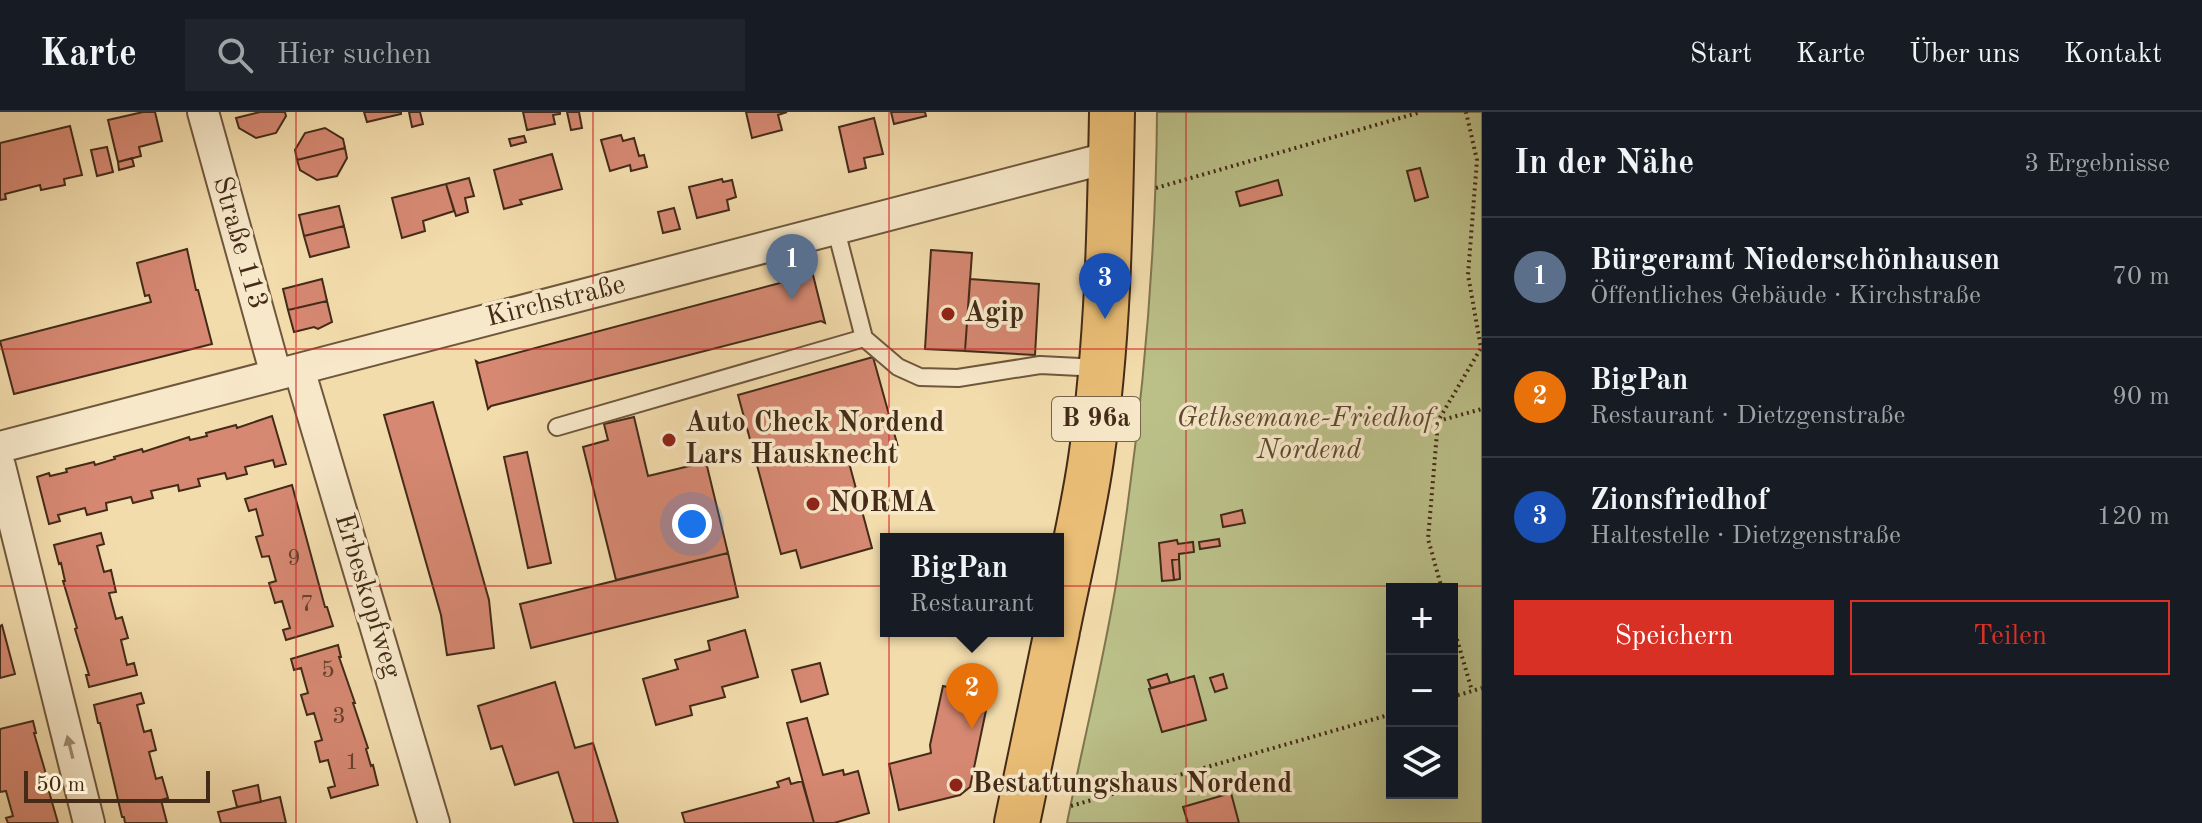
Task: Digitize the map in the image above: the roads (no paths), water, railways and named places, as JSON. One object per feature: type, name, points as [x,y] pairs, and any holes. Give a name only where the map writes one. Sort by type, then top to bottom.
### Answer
[{"type":"main road","name":"B 96a","points":[[1064,599],[1085,496],[1101,368],[1112,112]]},
{"type":"main road","name":"B 96a","points":[[1017,823],[1056,637]]},
{"type":"street","name":"Straße 113","points":[[203,112],[288,372]]},
{"type":"street","name":"Kirchstraße","points":[[0,447],[1111,157]]},
{"type":"street","name":"Erbeskopfweg","points":[[288,372],[434,823]]},
{"type":"street","points":[[0,466],[89,823]]},
{"type":"lane","points":[[836,230],[864,338],[898,367],[920,377],[958,378],[1040,365],[1101,368]]},
{"type":"lane","points":[[557,427],[864,338]]},
{"type":"place","name":"Bürgeramt Niederschönhausen","points":[[792,300]]},
{"type":"place","name":"Agip","points":[[948,314]]},
{"type":"place","name":"Zionsfriedhof","points":[[1105,319]]},
{"type":"place","name":"Auto Check Nordend Lars Hausknecht","points":[[669,440]]},
{"type":"place","name":"NORMA","points":[[813,504]]},
{"type":"place","name":"BigPan","points":[[972,729]]},
{"type":"place","name":"Bestattungshaus Nordend","points":[[956,785]]},
{"type":"park label","name":"Gethsemane-Friedhof, Nordend","points":[[1309,435]]}]
